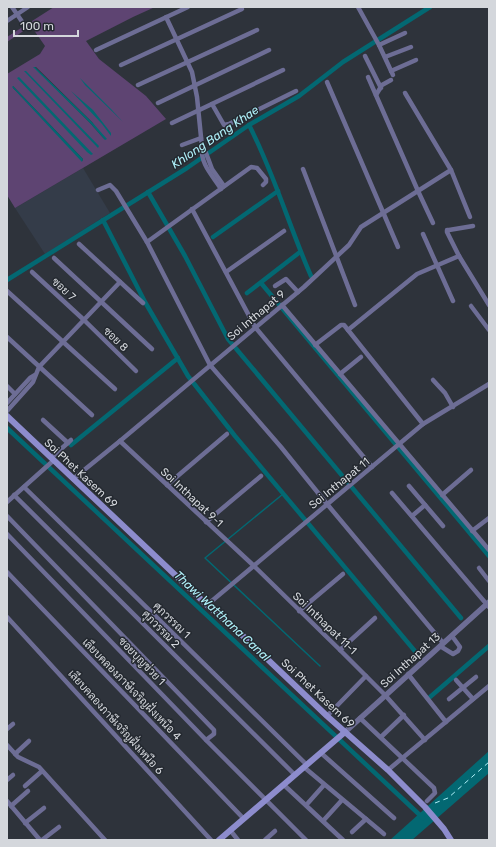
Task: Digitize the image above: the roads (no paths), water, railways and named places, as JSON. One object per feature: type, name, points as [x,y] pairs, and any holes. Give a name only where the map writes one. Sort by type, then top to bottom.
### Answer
[{"type":"main road","name":"Soi Phet Kasem 69","points":[[7,416],[207,605],[243,636],[327,716],[343,734],[388,770],[425,803],[451,840]]},
{"type":"main road","points":[[219,840],[343,734]]},
{"type":"street","points":[[12,7],[23,23]]},
{"type":"street","points":[[7,20],[28,7]]},
{"type":"street","points":[[96,50],[188,7]]},
{"type":"street","points":[[358,7],[379,44],[392,75]]},
{"type":"street","points":[[121,65],[242,9]]},
{"type":"street","points":[[166,17],[187,61],[195,85],[202,148],[206,161],[223,187]]},
{"type":"street","points":[[138,85],[187,61],[257,30]]},
{"type":"street","points":[[379,44],[405,33]]},
{"type":"street","points":[[385,58],[411,47]]},
{"type":"street","points":[[158,103],[269,50]]},
{"type":"street","points":[[366,56],[381,88]]},
{"type":"street","points":[[376,95],[384,83],[392,75],[416,60]]},
{"type":"street","points":[[172,123],[283,70]]},
{"type":"street","points":[[368,77],[433,223]]},
{"type":"street","points":[[327,82],[398,247]]},
{"type":"street","points":[[212,104],[224,125],[229,124],[296,91]]},
{"type":"street","points":[[405,93],[451,170],[470,217]]},
{"type":"street","points":[[182,145],[201,138]]},
{"type":"street","points":[[147,242],[250,167],[257,168],[266,179],[266,182],[263,185]]},
{"type":"street","points":[[303,169],[355,305]]},
{"type":"street","name":"Soi Inthapat 9","points":[[73,479],[298,292],[349,245],[361,227],[451,170]]},
{"type":"street","points":[[98,190],[110,185],[116,190],[129,210],[210,365],[281,447],[441,645],[453,654],[458,651],[460,647],[452,636]]},
{"type":"street","points":[[192,209],[255,327],[372,467]]},
{"type":"street","points":[[473,226],[447,230],[458,256],[489,305]]},
{"type":"street","points":[[226,272],[284,231]]},
{"type":"street","points":[[422,234],[453,301]]},
{"type":"street","points":[[79,244],[144,303]]},
{"type":"street","points":[[348,330],[417,274],[458,256]]},
{"type":"street","points":[[54,258],[152,349]]},
{"type":"street","name":"ซอย 7","points":[[32,272],[84,320]]},
{"type":"street","points":[[275,286],[286,279],[298,292]]},
{"type":"street","points":[[7,411],[34,382],[35,375],[40,366],[120,282]]},
{"type":"street","points":[[7,291],[115,389]]},
{"type":"street","points":[[282,305],[398,445],[489,550]]},
{"type":"street","points":[[472,306],[488,328]]},
{"type":"street","name":"ซอย 8","points":[[84,320],[136,372]]},
{"type":"street","points":[[315,345],[341,325],[344,325],[423,424]]},
{"type":"street","points":[[7,337],[92,415]]},
{"type":"street","points":[[340,374],[361,357]]},
{"type":"street","points":[[7,403],[30,378],[35,375]]},
{"type":"street","points":[[433,380],[445,392],[452,407]]},
{"type":"street","name":"Soi Inthapat 11","points":[[207,605],[423,424],[489,384]]},
{"type":"street","points":[[7,386],[15,394]]},
{"type":"street","points":[[7,502],[46,468],[69,441],[43,420]]},
{"type":"street","points":[[167,485],[227,434]]},
{"type":"street","name":"Soi Inthapat 9-1","points":[[120,441],[253,565]]},
{"type":"street","points":[[442,495],[471,470]]},
{"type":"street","points":[[206,522],[261,476]]},
{"type":"street","points":[[409,486],[443,526]]},
{"type":"street","name":"ศุภวรรณ 1","points":[[24,487],[324,785],[384,834]]},
{"type":"street","points":[[392,492],[488,605]]},
{"type":"street","name":"ศุภวรรณ 2","points":[[14,495],[295,775]]},
{"type":"street","points":[[412,516],[426,505]]},
{"type":"street","points":[[7,516],[214,730],[214,734],[206,740]]},
{"type":"street","points":[[472,531],[489,518]]},
{"type":"street","name":"ซอยบุญช่วย 1","points":[[7,534],[206,740],[306,840]]},
{"type":"street","name":"Soi Inthapat 11-1","points":[[253,565],[386,695],[425,740]]},
{"type":"street","points":[[479,568],[489,581]]},
{"type":"street","name":"เลียบคลองภาษีเจริญฝั่งเหนือ 4","points":[[7,572],[244,819]]},
{"type":"street","points":[[299,611],[343,574]]},
{"type":"street","name":"Soi Inthapat 13","points":[[343,734],[408,674],[488,605]]},
{"type":"street","name":"เลียบคลองภาษีเจริญฝั่งเหนือ 6","points":[[7,617],[211,840]]},
{"type":"street","points":[[340,650],[375,618]]},
{"type":"street","points":[[408,674],[446,722]]},
{"type":"street","points":[[327,716],[366,676]]},
{"type":"street","points":[[449,699],[476,677]]},
{"type":"street","points":[[456,680],[473,699]]},
{"type":"street","points":[[388,770],[489,686]]},
{"type":"street","points":[[381,737],[404,715]]},
{"type":"street","points":[[360,718],[436,790],[425,803]]},
{"type":"street","points":[[7,729],[13,724]]},
{"type":"street","points":[[15,754],[30,741]]},
{"type":"street","points":[[7,745],[18,757],[37,766],[105,840]]},
{"type":"street","points":[[321,754],[394,818]]},
{"type":"street","points":[[25,786],[42,771]]},
{"type":"street","points":[[7,780],[13,775]]},
{"type":"street","points":[[284,785],[343,840]]},
{"type":"street","points":[[308,803],[324,785]]},
{"type":"street","points":[[11,806],[28,791]]},
{"type":"street","points":[[323,822],[342,800]]},
{"type":"street","points":[[7,802],[41,840],[59,827]]},
{"type":"street","points":[[25,823],[44,808]]},
{"type":"street","points":[[352,832],[366,819]]},
{"type":"street","points":[[230,830],[238,840]]},
{"type":"street","points":[[269,839],[275,831]]},
{"type":"water","points":[[33,67],[35,67],[92,122],[107,139],[105,140],[90,123]]},
{"type":"water","points":[[24,71],[26,71],[99,146],[98,148]]},
{"type":"water","points":[[19,77],[93,154],[91,155],[87,152],[17,78]]},
{"type":"water","points":[[80,78],[111,109],[123,122],[85,85]]},
{"type":"water","points":[[13,86],[83,159],[82,162],[12,87]]},
{"type":"water","points":[[71,91],[93,110],[111,133],[111,136],[102,124]]},
{"type":"water","points":[[489,751],[489,773],[412,840],[390,840]]},
{"type":"waterway","name":"Khlong Bang Khae","points":[[7,280],[187,168],[249,125],[299,96],[343,62],[430,7]]},
{"type":"waterway","points":[[249,125],[274,181],[311,276]]},
{"type":"waterway","points":[[213,237],[278,191]]},
{"type":"waterway","points":[[148,192],[185,256],[228,339],[461,618]]},
{"type":"waterway","points":[[103,220],[145,302],[188,376],[235,436],[419,656]]},
{"type":"waterway","points":[[247,293],[300,252]]},
{"type":"waterway","points":[[261,283],[489,556]]},
{"type":"waterway","points":[[71,445],[178,358]]},
{"type":"waterway","name":"Thawi Watthana Canal","points":[[7,428],[423,818]]},
{"type":"waterway","points":[[283,494],[205,558],[320,666]]},
{"type":"waterway","points":[[430,697],[489,646]]}]
